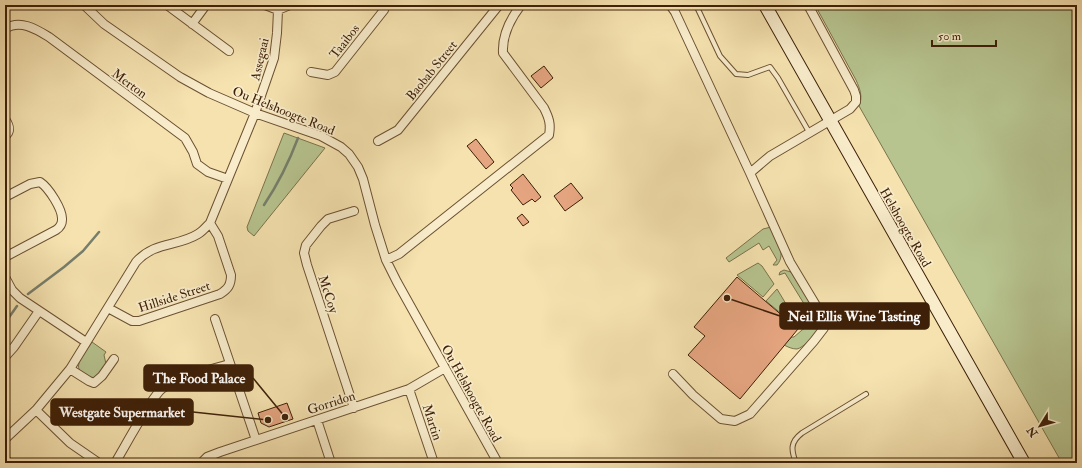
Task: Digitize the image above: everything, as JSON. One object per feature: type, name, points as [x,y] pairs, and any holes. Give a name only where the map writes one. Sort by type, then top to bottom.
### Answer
[{"type":"main road","name":"Helshoogte Road","points":[[765,5],[1024,463]]},
{"type":"street","name":"Ou Helshoogte Road","points":[[84,5],[104,24],[180,77],[209,93],[255,113],[321,136],[341,147],[349,154],[358,167],[363,179],[386,260],[498,463]]},
{"type":"street","points":[[167,5],[229,51]]},
{"type":"street","points":[[192,24],[206,5]]},
{"type":"street","points":[[265,5],[278,10],[290,5]]},
{"type":"street","name":"Taaibos","points":[[312,72],[328,75],[335,72],[384,10],[386,5]]},
{"type":"street","points":[[386,260],[399,254],[550,135],[549,118],[544,108],[503,53],[503,46],[510,23],[521,5]]},
{"type":"street","points":[[670,5],[675,12],[790,262],[823,317],[824,328],[750,414],[736,421],[721,419],[693,396],[673,374]]},
{"type":"street","points":[[750,173],[770,156],[853,106],[856,102],[854,90],[808,5]]},
{"type":"street","name":"Baobab Street","points":[[378,141],[398,130],[497,6]]},
{"type":"street","name":"Assegaai","points":[[255,113],[274,58],[278,10]]},
{"type":"street","name":"Merton","points":[[5,29],[8,26],[17,24],[36,29],[49,37],[185,138],[193,152],[197,164],[208,172],[228,179]]},
{"type":"street","points":[[5,440],[36,410],[70,369],[136,262],[143,254],[159,246],[197,234],[210,223],[255,113]]},
{"type":"street","points":[[5,119],[10,126],[10,130],[5,136]]},
{"type":"street","points":[[5,197],[30,184],[40,182],[49,190],[62,214],[62,221],[60,227],[56,230],[5,257]]},
{"type":"street","name":"McCoy","points":[[354,211],[328,219],[306,245],[304,252],[354,408]]},
{"type":"street","name":"Hillside Street","points":[[108,308],[132,321],[139,322],[220,294],[226,290],[231,282],[231,275],[218,236],[210,223]]},
{"type":"street","points":[[5,277],[12,290],[20,298],[86,342]]},
{"type":"street","points":[[5,357],[14,347],[39,311]]},
{"type":"street","points":[[215,319],[256,440]]},
{"type":"street","points":[[70,369],[94,383],[102,376],[114,359]]},
{"type":"street","points":[[115,463],[161,388],[174,382],[229,364]]},
{"type":"street","name":"Gorridon","points":[[201,463],[207,457],[409,389],[445,368]]},
{"type":"street","name":"Martin","points":[[409,389],[434,463]]},
{"type":"street","points":[[36,410],[70,443],[99,463]]},
{"type":"street","points":[[317,420],[331,463]]},
{"type":"street","points":[[5,459],[9,463]]},
{"type":"lane","points":[[696,5],[720,56],[736,74],[748,75],[770,68],[778,78],[809,132]]},
{"type":"lane","points":[[796,463],[792,451],[792,445],[795,439],[802,433],[866,394]]},
{"type":"green space","points":[[815,5],[1077,5],[1077,463],[1062,463],[859,106],[861,99],[856,80]]},
{"type":"green space","points":[[284,133],[325,148],[254,236],[248,231],[247,227]]},
{"type":"green space","points":[[771,227],[781,251],[780,260],[777,265],[773,265],[777,260],[769,246],[763,250],[759,243],[729,262],[726,258],[763,229]]},
{"type":"green space","points":[[758,263],[762,266],[774,284],[763,297],[737,275]]},
{"type":"green space","points":[[784,270],[791,272],[819,317],[820,322],[819,330],[803,346],[797,349],[784,345],[792,337],[813,323],[814,320],[785,273],[779,275],[780,272]]},
{"type":"green space","points":[[777,289],[800,327],[799,328],[766,301]]},
{"type":"green space","points":[[92,342],[106,352],[104,355],[106,364],[99,375],[94,379],[81,372],[79,368],[82,356]]},
{"type":"building","points":[[544,66],[553,78],[541,88],[531,76]]},
{"type":"building","points":[[476,139],[494,162],[486,169],[467,146]]},
{"type":"building","points":[[523,174],[541,197],[535,202],[532,199],[523,205],[511,190],[513,188],[510,185]]},
{"type":"building","points":[[571,183],[583,198],[565,211],[554,196]]},
{"type":"building","points":[[522,214],[529,222],[523,226],[517,218]]},
{"type":"building","points":[[737,277],[798,329],[740,399],[688,355],[705,336],[694,327]]},
{"type":"building","points":[[287,403],[293,419],[269,427],[261,423],[258,413]]},
{"type":"waterway","points":[[264,205],[283,173],[298,138]]},
{"type":"waterway","points":[[28,294],[83,251],[99,232]]},
{"type":"waterway","points":[[5,323],[17,306]]},
{"type":"place","name":"Neil Ellis Wine Tasting","points":[[727,298]]},
{"type":"place","name":"The Food Palace","points":[[285,417]]},
{"type":"place","name":"Westgate Supermarket","points":[[268,420]]}]
